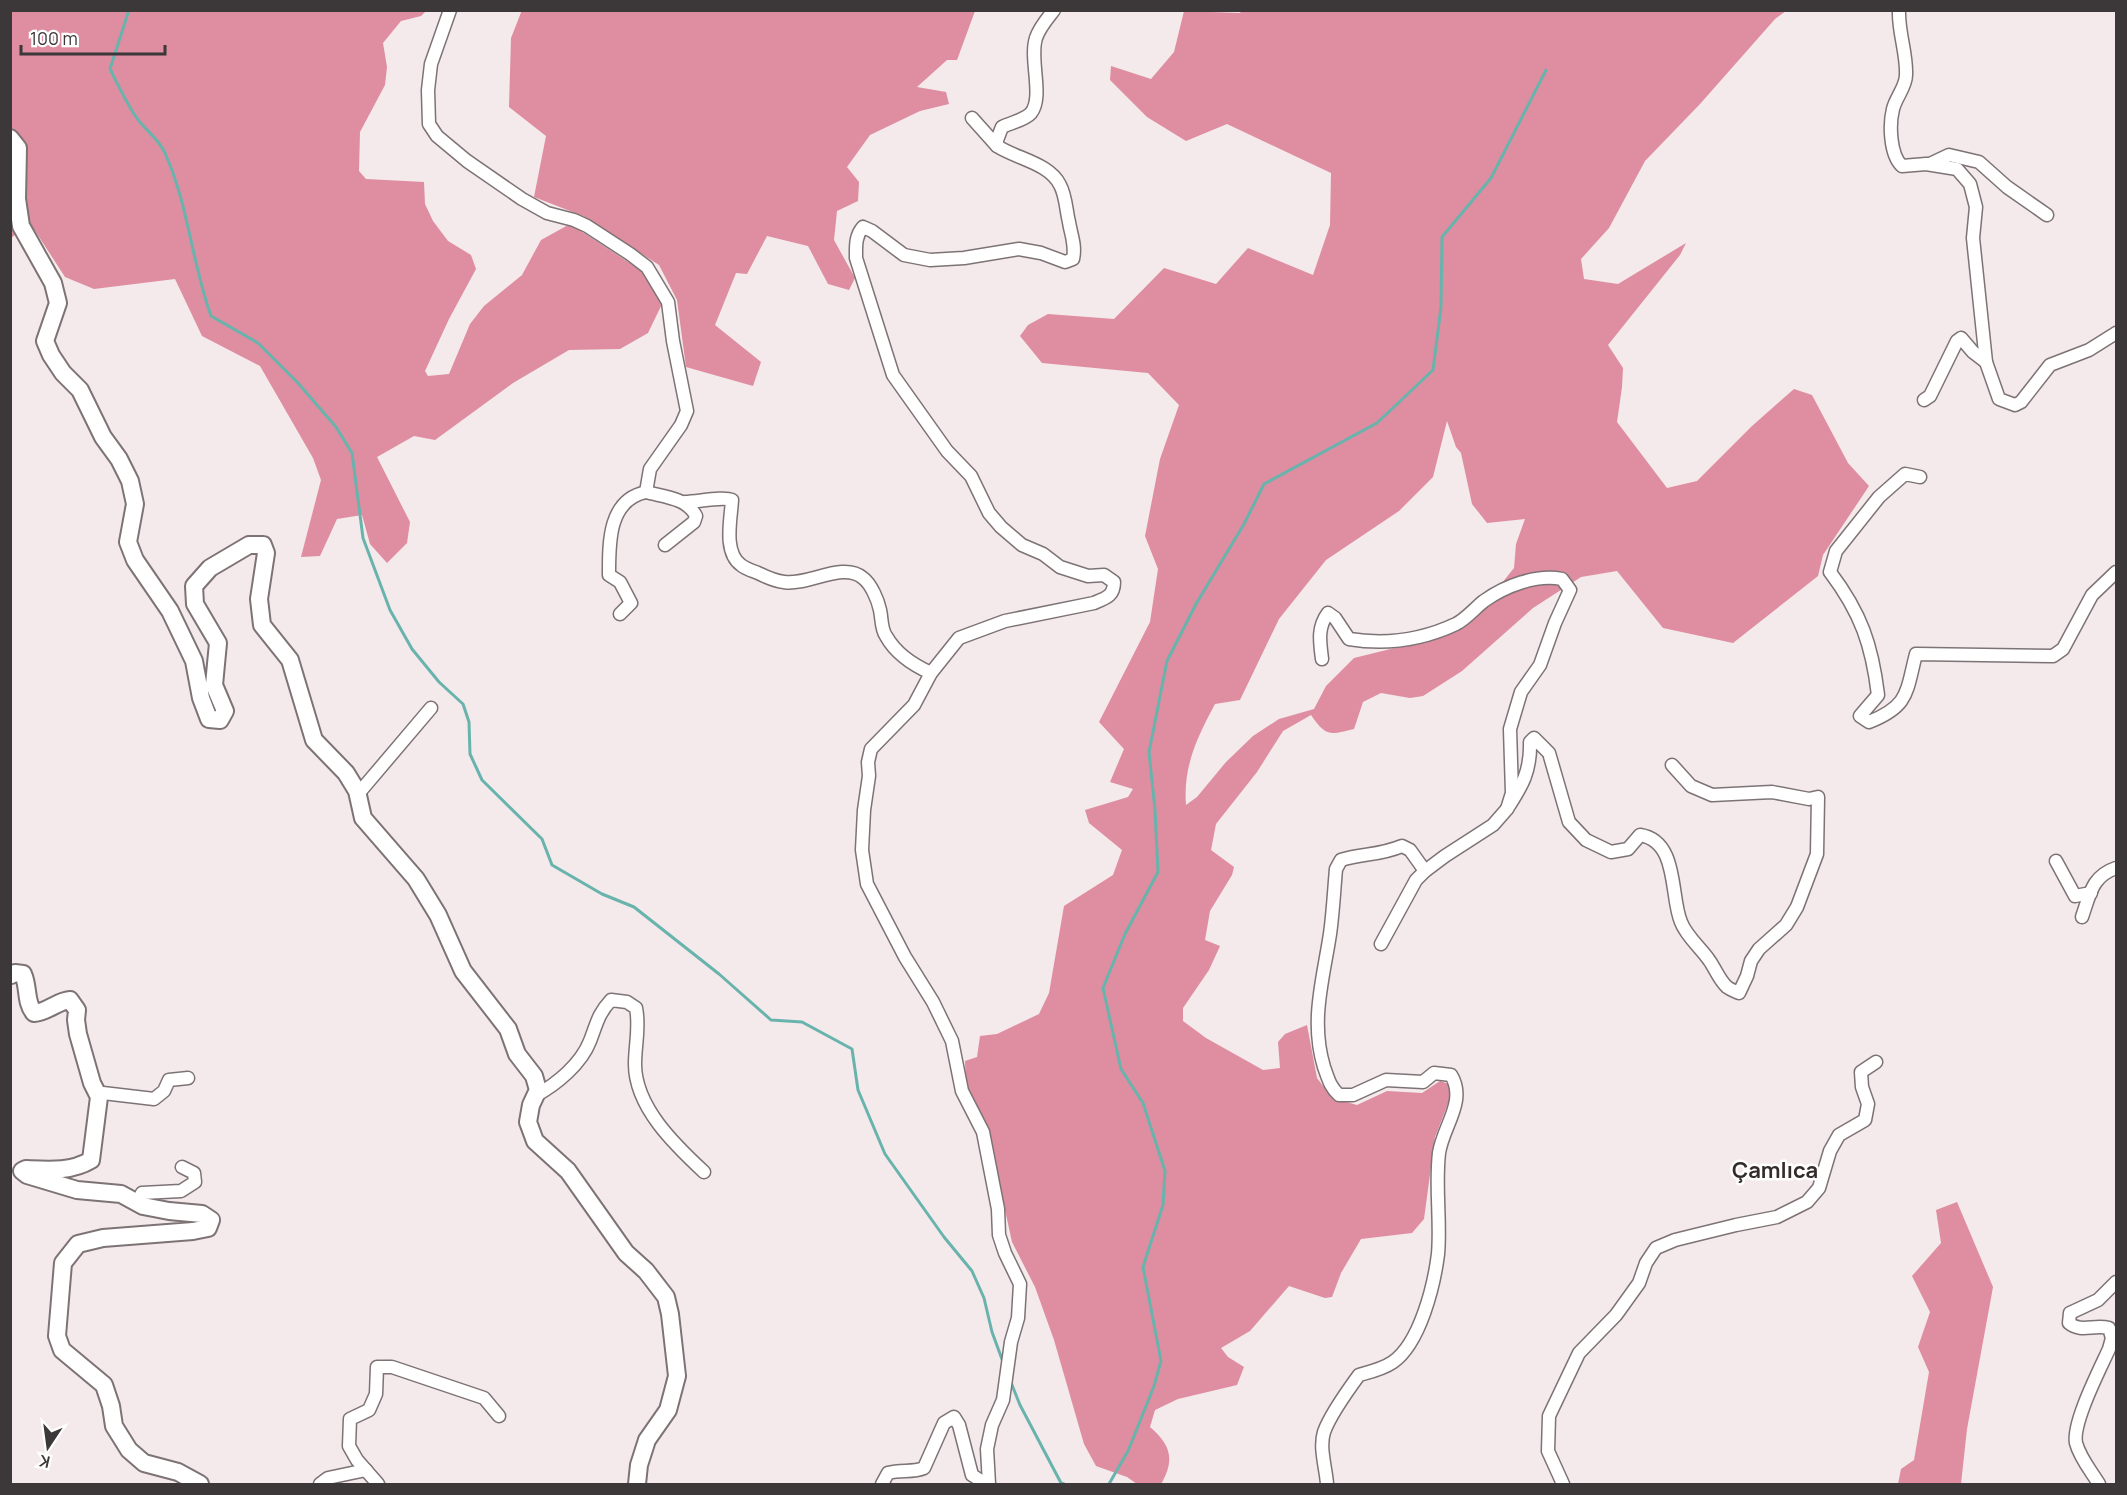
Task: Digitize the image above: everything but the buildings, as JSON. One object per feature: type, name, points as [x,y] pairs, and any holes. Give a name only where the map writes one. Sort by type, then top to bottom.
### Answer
[{"type":"street","points":[[450,10],[431,64],[428,90],[429,124],[436,136],[467,161],[522,199],[547,213],[587,226],[630,254],[647,267],[668,302],[687,411],[681,425],[650,469],[646,492]]},
{"type":"street","points":[[997,146],[996,140],[1002,127],[1030,114],[1035,105],[1036,80],[1033,61],[1036,38],[1054,10]]},
{"type":"street","points":[[1899,10],[1906,80],[1893,110],[1892,141],[1896,160],[1902,166],[1929,164],[1957,169],[1970,184],[1976,207],[1973,238],[1986,362],[1999,399],[2015,405],[2021,402],[2050,365],[2089,350],[2116,333]]},
{"type":"street","points":[[972,117],[997,146],[1011,155],[1038,165],[1060,184],[1074,245],[1073,259],[1065,261],[1019,249],[930,261],[904,255],[863,227],[855,245],[856,258],[893,375],[947,451],[971,476],[989,513],[1022,545],[1043,554],[1060,567],[1088,576],[1104,575],[1114,582],[1114,590],[1107,597],[1094,603],[1005,621],[959,638],[931,674],[914,705],[872,749],[868,762],[862,850],[867,884],[905,957],[933,1002],[952,1041],[962,1091],[983,1132],[998,1209],[999,1235],[1020,1284],[1018,1318],[1011,1342],[1003,1400],[992,1425],[987,1449],[987,1485]]},
{"type":"street","points":[[10,138],[18,148],[17,199],[21,226],[53,283],[58,303],[45,341],[63,373],[80,390],[103,437],[119,459],[130,480],[135,504],[128,542],[135,560],[170,611],[194,661],[201,698],[209,719],[220,720],[225,711],[214,685],[218,643],[195,604],[194,586],[210,568],[249,546],[263,546],[266,553],[259,599],[262,625],[290,660],[314,740],[346,773],[358,794],[363,818],[416,879],[438,915],[463,971],[508,1029],[517,1054],[534,1076],[538,1090],[531,1105],[528,1122],[535,1142],[568,1171],[626,1253],[646,1271],[666,1297],[677,1376],[668,1410],[647,1440],[639,1465],[638,1485]]},
{"type":"street","points":[[1929,164],[1949,155],[1979,162],[2007,187],[2047,215]]},
{"type":"street","points":[[1924,400],[1930,396],[1957,341],[1961,338],[1972,352],[1986,362]]},
{"type":"street","points":[[1920,477],[1905,474],[1879,497],[1836,550],[1830,572],[1857,613],[1869,642],[1878,695],[1860,716],[1869,722],[1888,714],[1904,699],[1916,654],[2053,656],[2063,649],[2092,595],[2116,572]]},
{"type":"street","points":[[620,614],[631,603],[620,582],[609,575],[610,538],[618,513],[624,503],[635,494],[646,492],[685,502],[725,497],[732,500],[730,544],[734,556],[741,565],[766,577],[784,582],[805,581],[831,573],[851,572],[863,578],[872,589],[880,609],[885,635],[897,651],[931,674]]},
{"type":"street","points":[[665,545],[694,522],[696,516],[692,507],[685,502]]},
{"type":"street","points":[[1322,659],[1319,636],[1322,622],[1328,613],[1335,618],[1349,639],[1396,642],[1419,637],[1458,623],[1485,600],[1524,581],[1553,577],[1562,579],[1570,590],[1567,601],[1555,623],[1540,665],[1521,692],[1510,729],[1512,793],[1507,809]]},
{"type":"street","points":[[358,794],[431,708]]},
{"type":"street","points":[[1381,944],[1416,880],[1425,871],[1493,825],[1507,809],[1524,782],[1531,759],[1530,742],[1534,738],[1549,753],[1569,822],[1586,840],[1611,852],[1628,849],[1640,835],[1647,836],[1665,851],[1681,922],[1724,984],[1739,993],[1751,961],[1759,949],[1786,926],[1797,908],[1817,854],[1818,797],[1809,800],[1772,792],[1712,795],[1691,786],[1672,765]]},
{"type":"street","points":[[1327,1485],[1323,1451],[1324,1433],[1347,1392],[1359,1375],[1393,1362],[1406,1350],[1417,1330],[1438,1254],[1439,1152],[1454,1109],[1457,1091],[1451,1075],[1434,1073],[1423,1082],[1386,1080],[1353,1095],[1339,1095],[1331,1088],[1319,1050],[1317,1032],[1320,990],[1330,934],[1336,869],[1341,860],[1352,856],[1371,856],[1402,846],[1410,850],[1425,871]]},
{"type":"street","points":[[2056,861],[2075,896],[2091,893]]},
{"type":"street","points":[[2082,917],[2097,879],[2106,871],[2116,868]]},
{"type":"street","points":[[11,975],[23,974],[30,1007],[34,1013],[42,1012],[61,1001],[70,1000],[75,1004],[78,1034],[92,1083],[99,1097],[91,1160],[80,1166],[60,1170],[26,1169],[16,1173]]},
{"type":"street","points":[[535,1096],[550,1088],[581,1057],[590,1042],[596,1020],[611,1000],[627,1002],[636,1008],[638,1018],[634,1066],[638,1090],[657,1120],[704,1172]]},
{"type":"street","points":[[1563,1485],[1548,1451],[1549,1416],[1579,1353],[1616,1315],[1639,1283],[1646,1263],[1656,1248],[1704,1233],[1777,1218],[1807,1202],[1819,1188],[1830,1151],[1839,1135],[1865,1120],[1868,1104],[1862,1087],[1861,1072],[1876,1062]]},
{"type":"street","points":[[99,1097],[103,1093],[154,1099],[164,1091],[169,1080],[188,1078]]},
{"type":"street","points":[[138,1201],[142,1193],[181,1191],[195,1182],[194,1173],[182,1167]]},
{"type":"street","points":[[16,1173],[76,1190],[121,1194],[138,1201],[143,1206],[202,1214],[211,1220],[208,1228],[193,1231],[103,1238],[78,1244],[63,1263],[57,1336],[62,1350],[104,1385],[111,1406],[114,1426],[129,1450],[144,1463],[178,1472],[200,1485]]},
{"type":"street","points":[[2099,1485],[2080,1455],[2076,1440],[2078,1423],[2112,1338],[2109,1328],[2098,1325],[2087,1328],[2074,1327],[2068,1323],[2070,1313],[2098,1300],[2116,1282]]},
{"type":"street","points":[[378,1485],[349,1446],[350,1419],[369,1410],[376,1394],[376,1367],[393,1367],[484,1398],[499,1416]]},
{"type":"street","points":[[882,1485],[888,1473],[901,1469],[913,1472],[924,1468],[944,1422],[954,1417],[959,1425],[972,1475],[987,1485]]},
{"type":"street","points":[[320,1485],[328,1478],[366,1470]]},
{"type":"shaded area","points":[[522,10],[975,11],[957,60],[947,60],[917,87],[946,92],[949,104],[920,111],[870,135],[847,167],[859,182],[858,201],[837,211],[834,240],[855,278],[849,290],[828,284],[808,246],[767,236],[747,274],[736,273],[715,325],[761,362],[753,386],[686,367],[677,300],[659,265],[583,216],[534,197],[546,136],[509,107],[511,38]]},
{"type":"shaded area","points":[[1242,10],[1786,11],[1775,19],[1700,104],[1645,161],[1609,228],[1581,259],[1584,279],[1618,284],[1686,243],[1680,255],[1608,345],[1623,368],[1617,422],[1667,488],[1697,481],[1752,426],[1794,389],[1812,395],[1848,463],[1869,486],[1823,555],[1818,576],[1733,643],[1663,628],[1617,571],[1581,577],[1533,608],[1462,671],[1423,696],[1410,698],[1381,693],[1363,702],[1354,729],[1334,733],[1325,731],[1311,715],[1283,731],[1257,772],[1216,824],[1211,850],[1234,867],[1232,875],[1210,911],[1205,940],[1220,946],[1209,970],[1183,1008],[1183,1021],[1206,1038],[1263,1070],[1280,1068],[1278,1042],[1285,1034],[1307,1025],[1317,1078],[1332,1098],[1357,1105],[1387,1091],[1422,1093],[1440,1081],[1449,1084],[1449,1101],[1435,1137],[1424,1219],[1412,1233],[1361,1239],[1341,1273],[1332,1297],[1325,1298],[1289,1286],[1250,1331],[1221,1348],[1228,1357],[1244,1367],[1237,1385],[1178,1399],[1155,1410],[1150,1427],[1163,1440],[1169,1453],[1168,1468],[1161,1484],[1137,1484],[1127,1477],[1096,1466],[1084,1444],[1054,1340],[1035,1287],[1012,1242],[986,1123],[966,1087],[965,1061],[977,1057],[980,1036],[997,1034],[1039,1014],[1049,993],[1064,906],[1113,875],[1122,850],[1089,823],[1085,810],[1128,797],[1133,789],[1110,782],[1124,749],[1099,722],[1150,622],[1158,569],[1145,536],[1160,459],[1179,405],[1148,373],[1042,363],[1020,336],[1028,325],[1048,314],[1114,319],[1164,268],[1216,284],[1248,248],[1313,275],[1330,225],[1331,173],[1227,124],[1186,141],[1147,117],[1110,80],[1111,66],[1151,79],[1174,52],[1184,11],[1240,13]],"holes":[[[1447,421],[1456,447],[1461,453],[1472,504],[1487,523],[1525,519],[1516,544],[1514,568],[1474,618],[1456,630],[1354,658],[1326,686],[1314,709],[1279,719],[1253,736],[1226,762],[1197,797],[1186,805],[1189,765],[1208,717],[1215,704],[1240,700],[1279,619],[1326,560],[1399,511],[1433,477]]]},
{"type":"shaded area","points":[[11,11],[426,11],[421,16],[401,21],[383,43],[387,67],[385,85],[360,132],[359,171],[366,179],[424,182],[425,204],[433,221],[448,241],[471,255],[476,269],[425,371],[428,376],[449,374],[470,324],[484,306],[522,275],[541,240],[570,224],[645,273],[662,304],[648,333],[620,349],[569,350],[513,383],[435,440],[414,436],[377,457],[410,522],[407,543],[387,563],[370,544],[362,515],[337,519],[320,556],[301,557],[321,480],[313,458],[260,366],[202,336],[175,279],[94,289],[65,277],[30,223],[11,238]]},
{"type":"shaded area","points":[[1957,1202],[1993,1287],[1967,1429],[1961,1484],[1898,1484],[1901,1469],[1914,1460],[1929,1372],[1918,1347],[1930,1312],[1912,1276],[1941,1243],[1936,1210]]},
{"type":"waterway","points":[[129,10],[110,69],[136,117],[159,143],[173,172],[211,316],[258,343],[298,383],[336,427],[352,453],[363,538],[390,610],[412,649],[439,682],[463,704],[469,722],[470,754],[482,780],[542,839],[552,865],[602,894],[634,907],[719,974],[771,1020],[802,1022],[852,1049],[858,1090],[885,1154],[944,1237],[972,1271],[984,1298],[992,1332],[1003,1362]]},
{"type":"waterway","points":[[1109,1484],[1128,1451],[1154,1386],[1161,1361],[1143,1267],[1163,1205],[1165,1171],[1143,1103],[1121,1069],[1103,988],[1125,934],[1158,872],[1149,752],[1167,661],[1196,604],[1244,524],[1264,484],[1377,423],[1433,370],[1441,307],[1442,237],[1491,178],[1546,70]]},
{"type":"waterway","points":[[1010,1380],[1020,1405],[1061,1483],[1064,1484]]},
{"type":"district","name":"Çamlıca","points":[[1775,1170]]}]
